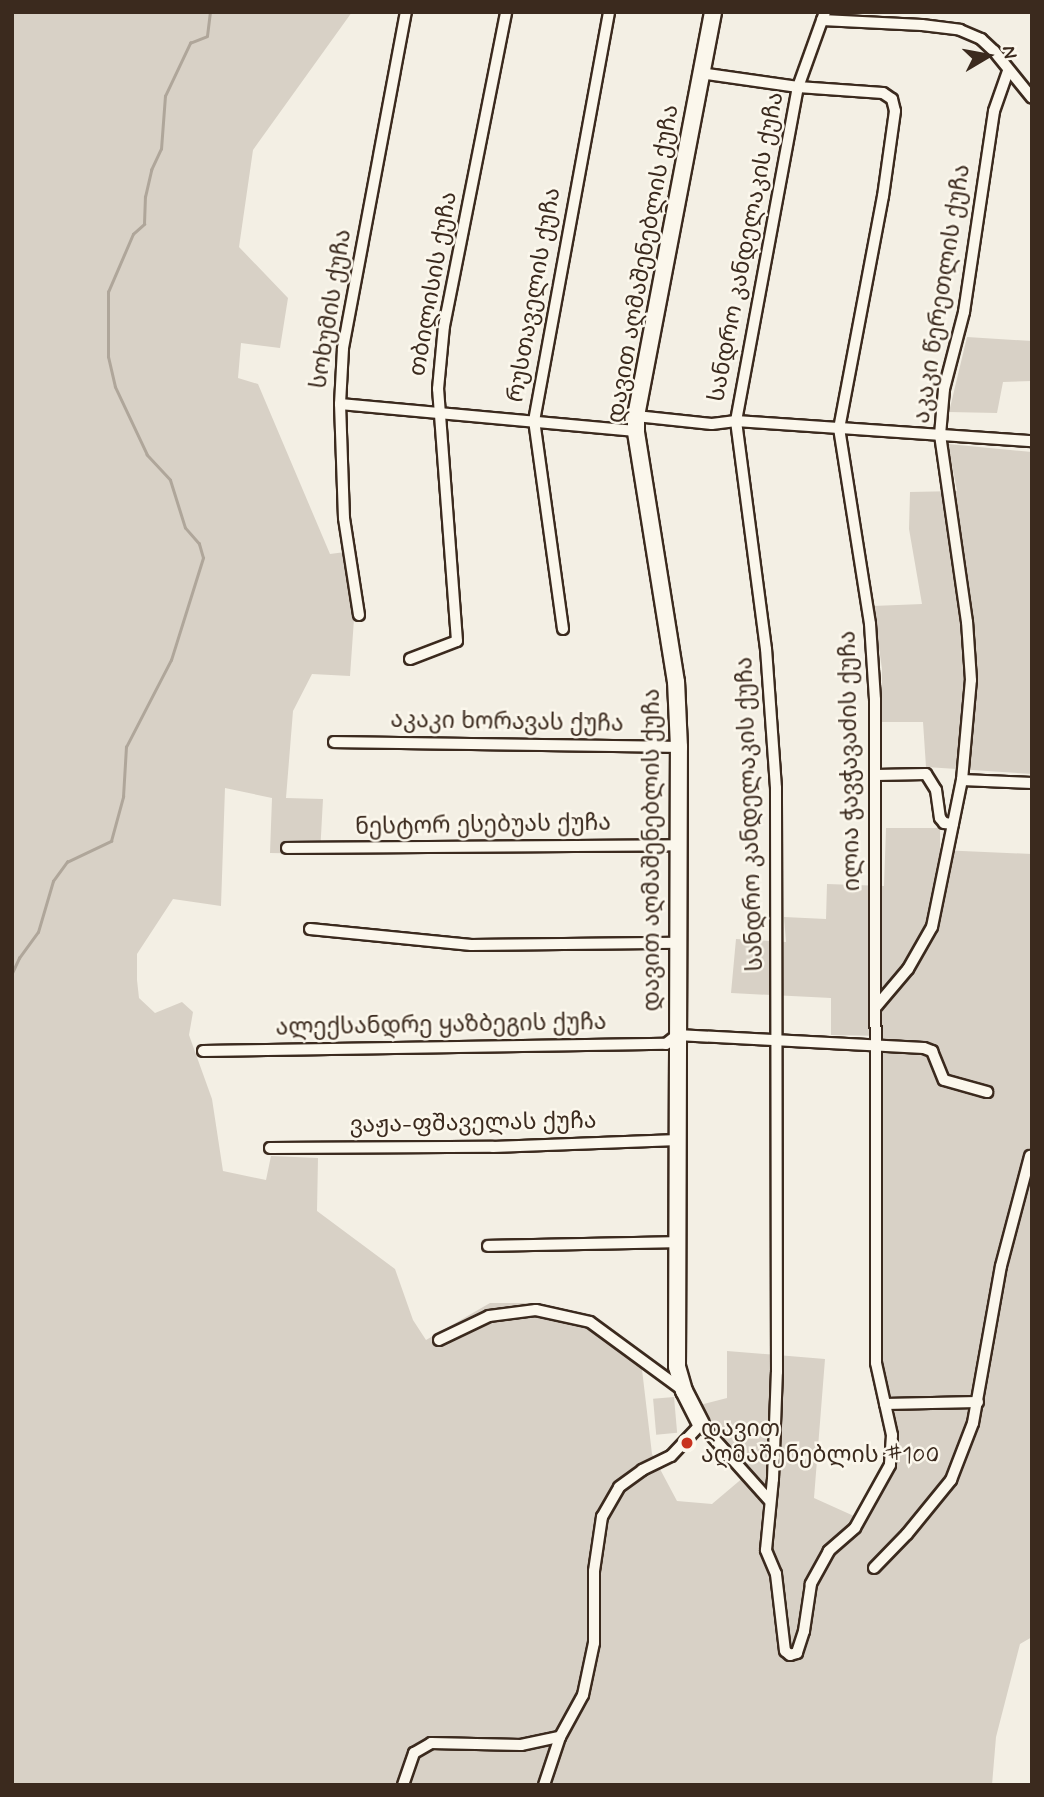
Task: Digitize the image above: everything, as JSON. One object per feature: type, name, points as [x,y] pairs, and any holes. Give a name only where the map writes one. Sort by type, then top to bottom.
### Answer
[{"type":"street","name":"სოხუმის ქუჩა","points":[[359,615],[344,518],[340,404],[343,348],[407,12]]},
{"type":"street","name":"თბილისის ქუჩა","points":[[410,659],[457,641],[437,414],[444,326],[506,12]]},
{"type":"street","name":"რუსთაველის ქუჩა","points":[[563,629],[534,421],[609,12]]},
{"type":"street","name":"დავით აღმაშენებლის ქუჩა","points":[[713,12],[636,423],[676,682],[679,747],[677,1367],[684,1391],[701,1424],[769,1500]]},
{"type":"street","points":[[823,16],[960,30],[981,39],[1032,98]]},
{"type":"street","name":"სანდრო კანდელაკის ქუჩა","points":[[823,16],[798,87],[736,421],[766,649],[775,774],[779,1040],[777,1372],[773,1479],[766,1550],[776,1574],[785,1651],[790,1655],[797,1653],[804,1631],[811,1584],[829,1551],[855,1528]]},
{"type":"street","name":"აკაკი წერეთლის ქუჩა","points":[[875,1008],[908,969],[932,927],[962,780],[971,680],[967,622],[940,435],[944,389],[964,312],[994,111],[1008,71]]},
{"type":"street","name":"ილია ჭავჭავაძის ქუჩა","points":[[700,73],[798,87],[883,93],[892,99],[895,111],[883,196],[839,428],[870,624],[875,700],[876,1363],[892,1435],[890,1465],[855,1528]]},
{"type":"street","points":[[340,404],[534,421],[712,424],[736,421],[1032,441]]},
{"type":"street","name":"აკაკი ხორავას ქუჩა","points":[[334,741],[679,747]]},
{"type":"street","points":[[876,775],[926,774],[936,790],[940,818],[944,823],[953,824]]},
{"type":"street","points":[[962,780],[1032,783]]},
{"type":"street","name":"ნესტორ ესებუას ქუჩა","points":[[287,848],[679,845]]},
{"type":"street","points":[[310,929],[471,945],[679,943]]},
{"type":"street","name":"ალექსანდრე ყაზბეგის ქუჩა","points":[[203,1051],[666,1044],[677,1035],[877,1045],[925,1048],[932,1051],[944,1080],[987,1092]]},
{"type":"street","name":"ვაჟა-ფშაველას ქუჩა","points":[[270,1148],[493,1147],[678,1140]]},
{"type":"street","points":[[874,1568],[907,1534],[951,1480],[973,1423],[1001,1266],[1030,1156]]},
{"type":"street","points":[[488,1247],[679,1242]]},
{"type":"street","points":[[439,1340],[489,1316],[536,1310],[590,1322],[684,1391]]},
{"type":"street","points":[[885,1404],[978,1402]]},
{"type":"street","points":[[544,1785],[560,1737],[583,1695],[594,1643],[594,1571],[602,1517],[619,1487],[642,1470],[671,1456],[701,1424]]},
{"type":"street","points":[[403,1785],[414,1754],[431,1743],[521,1745],[560,1737]]},
{"type":"shaded area","points":[[12,12],[352,12],[253,150],[239,247],[288,298],[280,348],[241,343],[238,378],[258,384],[330,554],[345,552],[354,619],[350,676],[312,674],[293,711],[286,798],[323,799],[320,854],[270,853],[272,798],[225,788],[221,906],[173,899],[137,954],[137,980],[139,998],[155,1013],[182,1002],[193,1012],[189,1035],[212,1099],[223,1171],[266,1180],[271,1156],[318,1158],[317,1211],[395,1269],[413,1320],[426,1340],[490,1303],[540,1303],[596,1330],[641,1361],[652,1454],[677,1501],[712,1504],[751,1471],[704,1424],[696,1406],[727,1398],[727,1351],[825,1359],[814,1498],[865,1521],[897,1465],[895,1412],[881,1371],[883,1036],[831,1035],[831,998],[731,993],[736,939],[786,942],[784,917],[826,919],[827,884],[884,886],[886,828],[940,828],[940,850],[1032,854],[1032,1637],[1020,1644],[996,1737],[992,1785],[12,1785]]},
{"type":"shaded area","points":[[967,337],[1032,341],[1032,381],[1003,382],[997,413],[949,412]]},
{"type":"shaded area","points":[[948,444],[1032,452],[1032,774],[926,767],[923,722],[882,722],[882,669],[873,606],[922,604],[909,529],[910,492],[957,491]]},
{"type":"shaded area","points":[[674,1397],[677,1433],[656,1435],[653,1399]]},
{"type":"waterway","points":[[12,973],[19,958],[38,932],[53,881],[67,862],[111,841],[123,797],[126,747],[171,660],[203,558],[199,544],[185,528],[170,480],[147,455],[115,387],[108,357],[108,292],[133,234],[144,224],[145,197],[151,170],[161,149],[165,96],[190,43],[207,36],[210,12]]},
{"type":"place","name":"დავით აღმაშენებლის #100","points":[[687,1443]]}]
